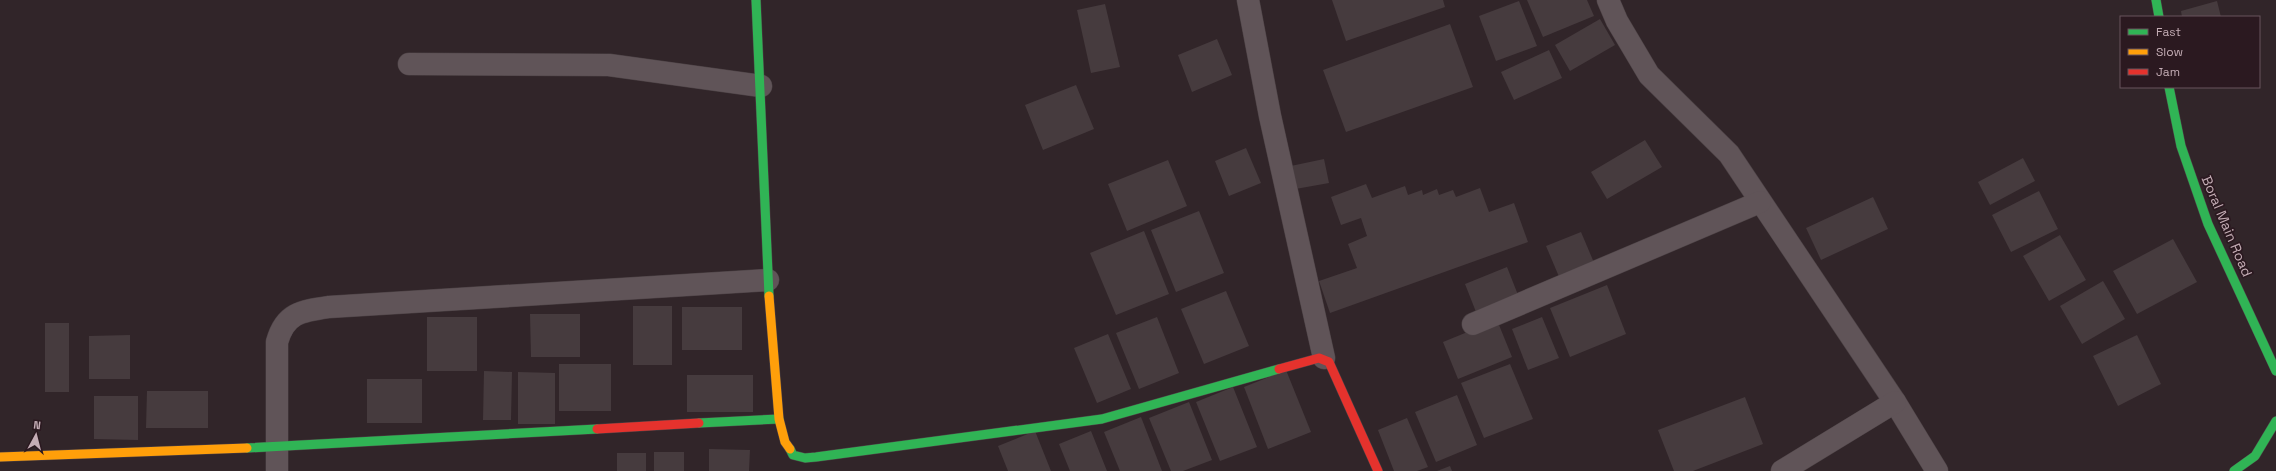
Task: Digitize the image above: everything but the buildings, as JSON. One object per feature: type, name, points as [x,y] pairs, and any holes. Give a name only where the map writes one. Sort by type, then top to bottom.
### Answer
[{"type":"street","points":[[756,0],[761,86],[768,280],[779,419],[789,451],[793,455],[805,458],[1102,419],[1311,359],[1324,358]]},
{"type":"street","points":[[1248,0],[1270,116],[1324,358],[1329,362],[1378,471]]},
{"type":"street","points":[[1608,0],[1617,21],[1649,75],[1720,144],[1894,402],[1937,471]]},
{"type":"street","points":[[2156,0],[2159,16]]},
{"type":"street","points":[[409,64],[609,64],[761,86]]},
{"type":"street","name":"Boral Main Road","points":[[2169,88],[2181,146],[2208,224],[2276,371]]},
{"type":"street","points":[[1473,324],[1760,202]]},
{"type":"street","points":[[277,471],[277,342],[281,328],[287,320],[296,314],[329,307],[768,280]]},
{"type":"street","points":[[1782,471],[1894,402]]},
{"type":"street","points":[[0,458],[276,447],[779,419]]},
{"type":"street","points":[[2234,471],[2255,456],[2276,421]]},
{"type":"traffic: fast","points":[[756,0],[769,296]]},
{"type":"traffic: fast","points":[[2156,0],[2159,16]]},
{"type":"traffic: fast","points":[[2169,88],[2181,146],[2208,224],[2276,371]]},
{"type":"traffic: fast","points":[[790,449],[793,455],[805,458],[816,457],[1102,419],[1279,369]]},
{"type":"traffic: fast","points":[[699,423],[779,419]]},
{"type":"traffic: fast","points":[[2234,471],[2255,456],[2276,421]]},
{"type":"traffic: fast","points":[[247,448],[597,429]]},
{"type":"traffic: slow","points":[[769,296],[779,419],[785,442],[790,449]]},
{"type":"traffic: slow","points":[[0,457],[247,448]]},
{"type":"traffic: jam","points":[[1279,369],[1319,358],[1329,362],[1378,471]]},
{"type":"traffic: jam","points":[[597,429],[699,423]]}]
